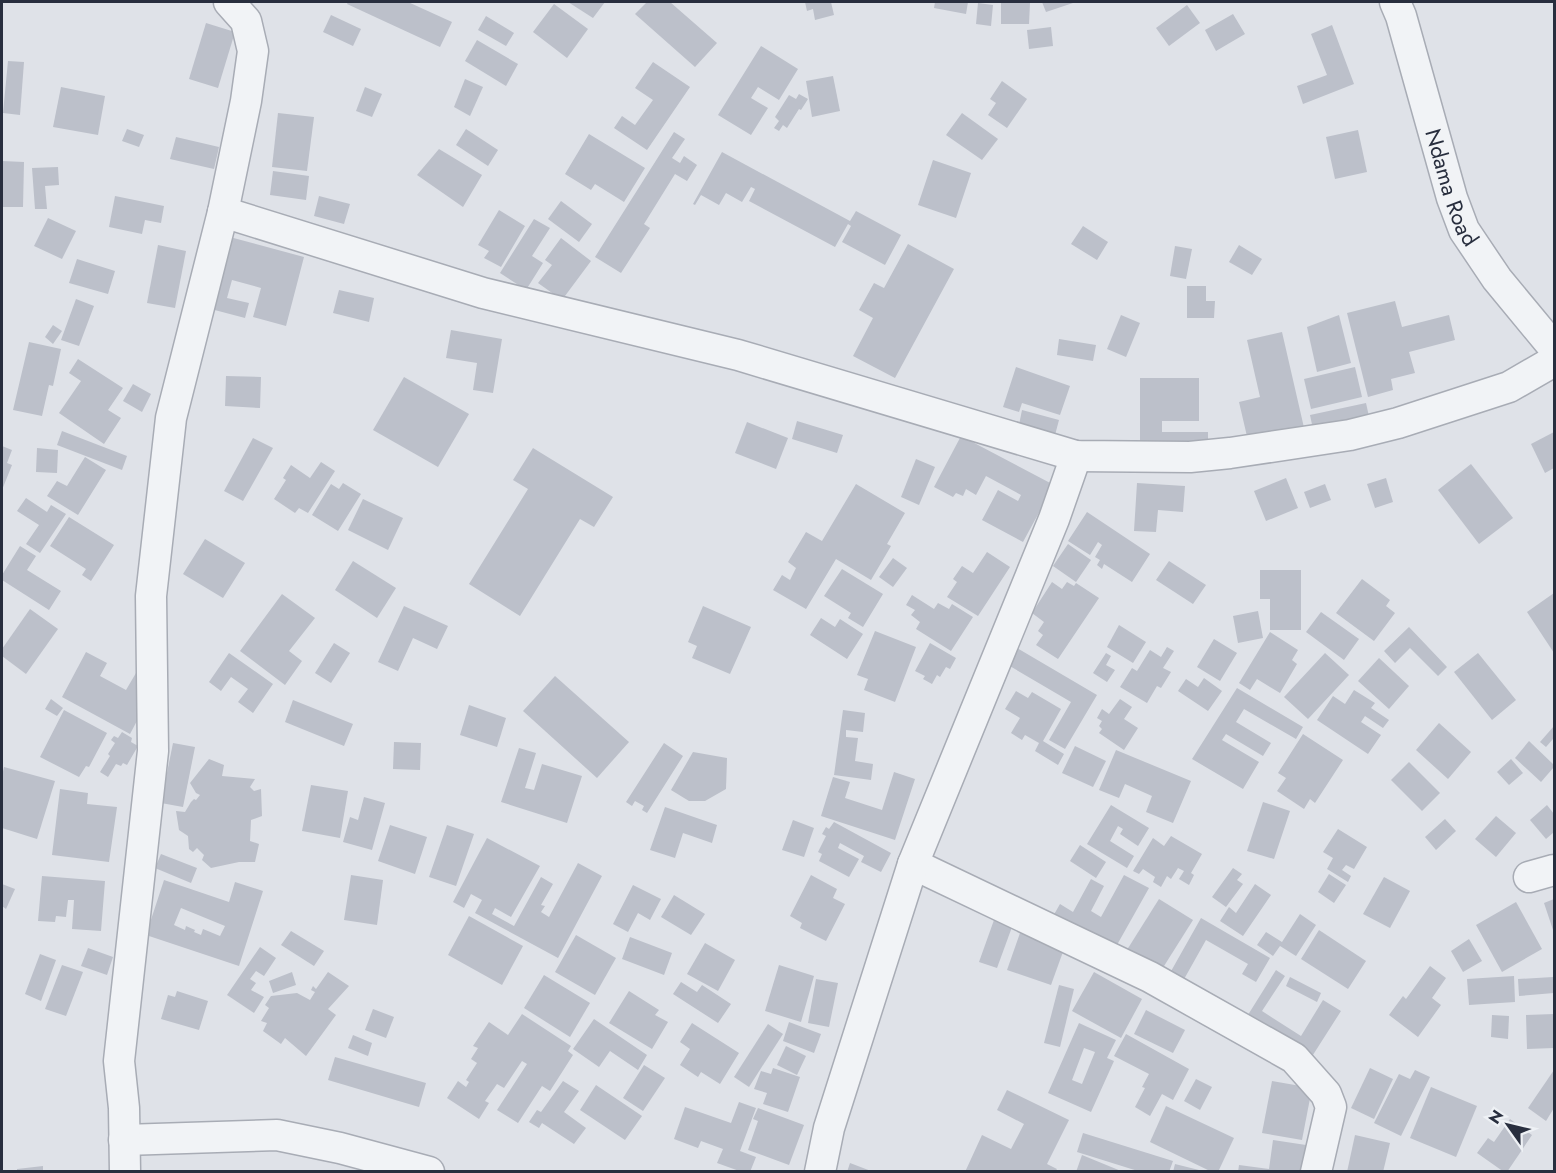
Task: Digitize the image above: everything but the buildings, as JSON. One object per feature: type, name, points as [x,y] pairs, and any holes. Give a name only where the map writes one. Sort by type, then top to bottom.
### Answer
[{"type":"street","points":[[125,1172],[124,1108],[119,1061],[153,751],[151,596],[171,418],[223,212],[246,101],[253,51],[246,21],[229,2]]},
{"type":"street","name":"Ndama Road","points":[[1395,2],[1401,16],[1452,198],[1464,230],[1497,279],[1554,348]]},
{"type":"street","points":[[223,212],[483,293],[738,355],[1076,456],[1190,457],[1350,435],[1398,423],[1509,387],[1554,361]]},
{"type":"street","points":[[819,1171],[833,1117],[913,864],[1054,519],[1076,456]]},
{"type":"street","points":[[913,864],[1150,977],[1294,1058],[1326,1094],[1331,1107],[1316,1172]]},
{"type":"street","points":[[124,1140],[277,1135],[340,1148],[429,1172]]}]
